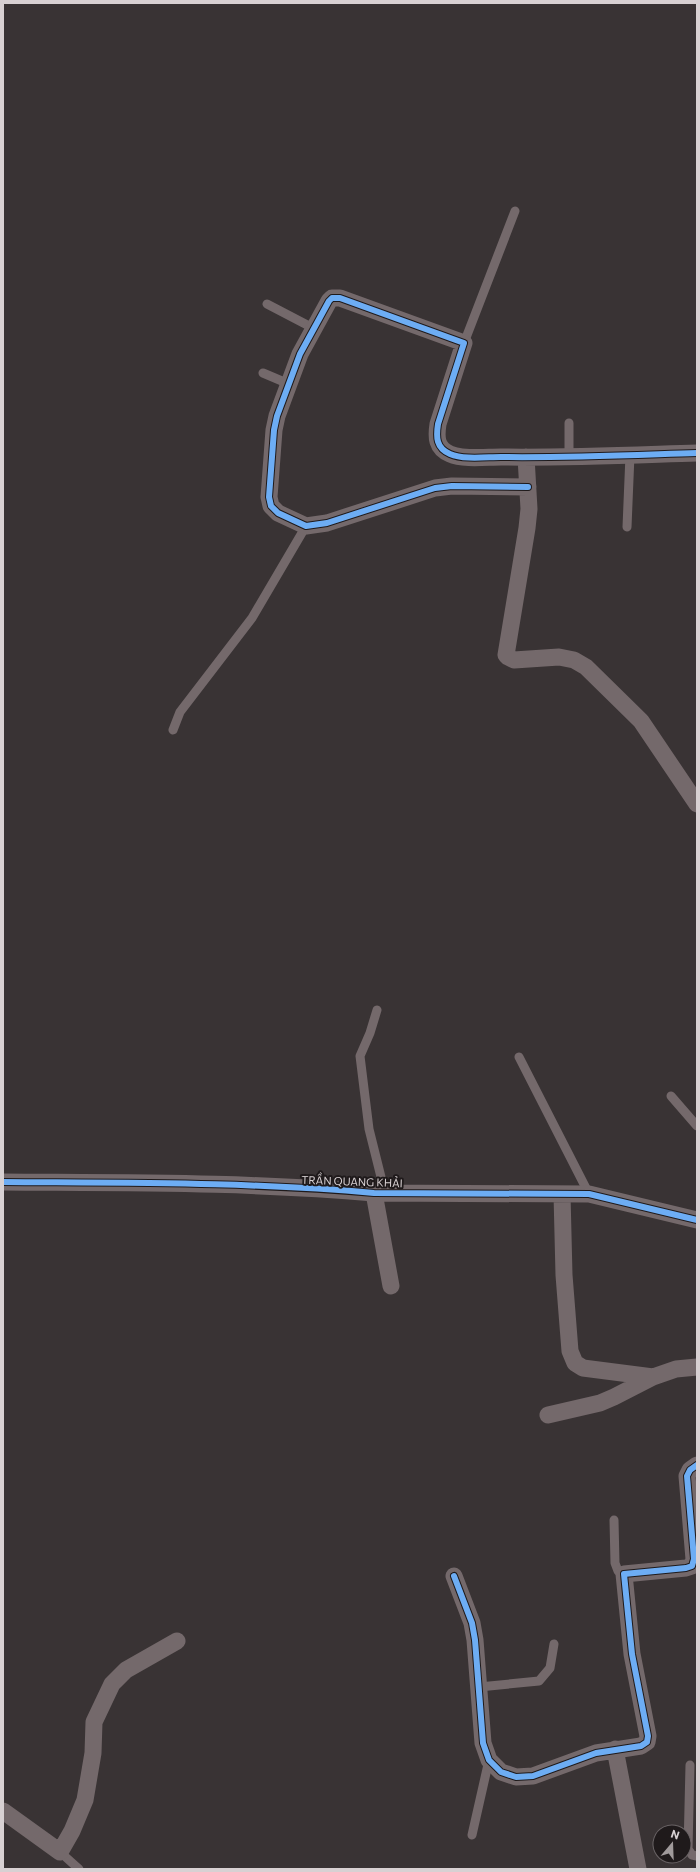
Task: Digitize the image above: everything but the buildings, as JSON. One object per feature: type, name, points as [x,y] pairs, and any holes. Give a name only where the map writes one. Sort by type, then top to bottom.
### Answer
[{"type":"street","points":[[528,487],[452,486],[435,488],[327,523],[306,526],[278,512],[271,506],[269,497],[274,430],[289,384],[313,328],[326,305],[332,298],[336,297],[464,343],[438,424],[436,437],[440,448],[450,454],[463,456],[526,457],[697,453]]},
{"type":"street","points":[[526,457],[528,487],[527,528],[506,652],[508,658],[514,660],[559,657],[574,660],[586,667],[641,721],[696,797]]},
{"type":"street","name":"TRẦN QUANG KHẢI","points":[[3,1182],[148,1183],[341,1190],[379,1193],[589,1194],[697,1220]]},
{"type":"street","points":[[379,1193],[391,1286]]},
{"type":"street","points":[[562,1194],[564,1275],[570,1351],[574,1363],[583,1368],[653,1377]]},
{"type":"street","points":[[548,1415],[600,1403],[653,1377],[676,1369],[697,1367]]},
{"type":"street","points":[[454,1576],[472,1623],[483,1743],[489,1760],[501,1772],[516,1777],[533,1776],[596,1753],[641,1746],[647,1742],[648,1736],[632,1654],[624,1574],[686,1568],[692,1566],[694,1558],[687,1476],[690,1470],[697,1465]]},
{"type":"street","points":[[3,1811],[60,1852],[72,1831],[85,1800],[93,1753],[94,1722],[112,1684],[126,1670],[177,1641]]},
{"type":"street","points":[[615,1749],[638,1869]]},
{"type":"lane","points":[[464,343],[515,211]]},
{"type":"lane","points":[[267,304],[313,328]]},
{"type":"lane","points":[[263,373],[289,384]]},
{"type":"lane","points":[[569,423],[569,456]]},
{"type":"lane","points":[[627,527],[630,455]]},
{"type":"lane","points":[[173,730],[180,712],[252,618],[306,526]]},
{"type":"lane","points":[[376,1010],[370,1033],[360,1056],[379,1193]]},
{"type":"lane","points":[[519,1057],[589,1194]]},
{"type":"lane","points":[[671,1096],[697,1126]]},
{"type":"lane","points":[[614,1520],[615,1564],[618,1571],[624,1574]]},
{"type":"lane","points":[[479,1687],[539,1681],[550,1668],[554,1644]]},
{"type":"lane","points":[[472,1835],[489,1760]]},
{"type":"lane","points":[[690,1765],[688,1849],[692,1855],[697,1856]]},
{"type":"lane","points":[[60,1852],[78,1869]]},
{"type":"cycle path","points":[[528,487],[452,486],[435,488],[327,523],[306,526],[278,513],[271,506],[269,497],[274,430],[277,416],[300,354],[329,301],[332,298],[340,298],[464,343],[437,429],[438,442],[445,452],[456,456],[475,458],[574,457],[697,453]]},
{"type":"cycle path","points":[[3,1182],[235,1185],[328,1189],[374,1193],[589,1194],[697,1220]]},
{"type":"cycle path","points":[[454,1576],[472,1623],[475,1640],[483,1743],[489,1760],[501,1772],[516,1777],[533,1776],[596,1753],[641,1746],[647,1742],[648,1736],[632,1654],[624,1574],[686,1568],[692,1566],[694,1559],[687,1476],[690,1470],[697,1465]]}]
